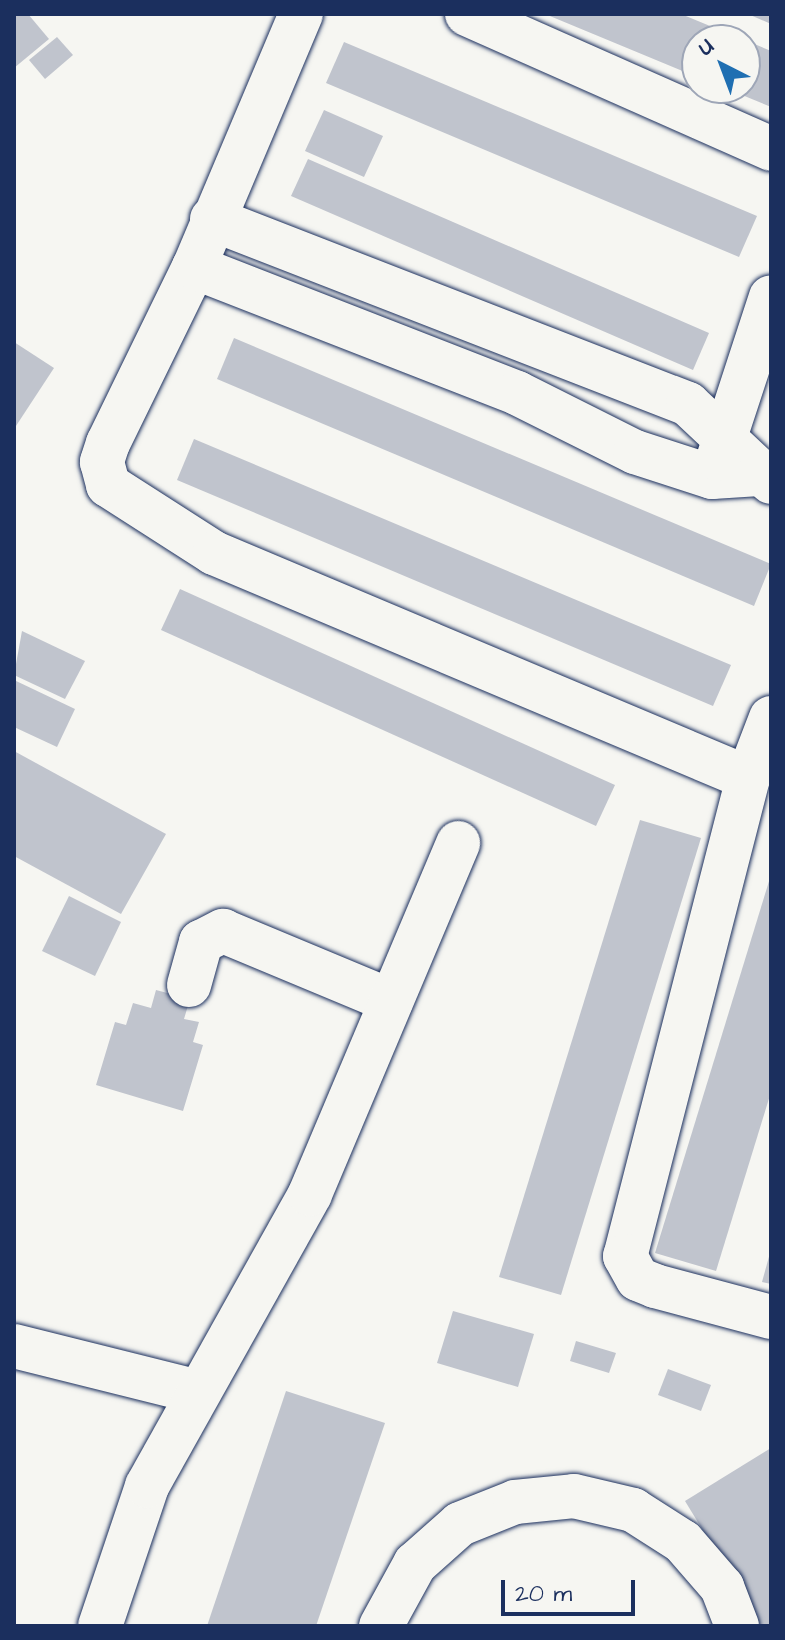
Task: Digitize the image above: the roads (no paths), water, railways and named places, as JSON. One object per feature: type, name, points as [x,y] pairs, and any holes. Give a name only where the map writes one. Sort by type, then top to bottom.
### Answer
[{"type":"street","points":[[301,14],[194,267],[108,443],[103,473],[115,494],[214,553],[748,778]]},
{"type":"street","points":[[467,14],[771,149]]},
{"type":"street","points":[[212,219],[666,394],[726,434],[765,478]]},
{"type":"street","points":[[194,267],[517,393],[635,452],[712,477],[765,478]]},
{"type":"street","points":[[712,477],[771,297]]},
{"type":"street","points":[[771,718],[748,778],[625,1256],[638,1279],[771,1317]]},
{"type":"street","points":[[100,1626],[127,1535],[195,1391],[304,1205],[458,843]]},
{"type":"street","points":[[189,985],[201,942],[223,931],[391,1001]]},
{"type":"street","points":[[14,1346],[195,1391]]},
{"type":"street","points":[[381,1626],[415,1564],[460,1524],[515,1502],[574,1496],[633,1510],[683,1542],[722,1587],[737,1626]]}]
